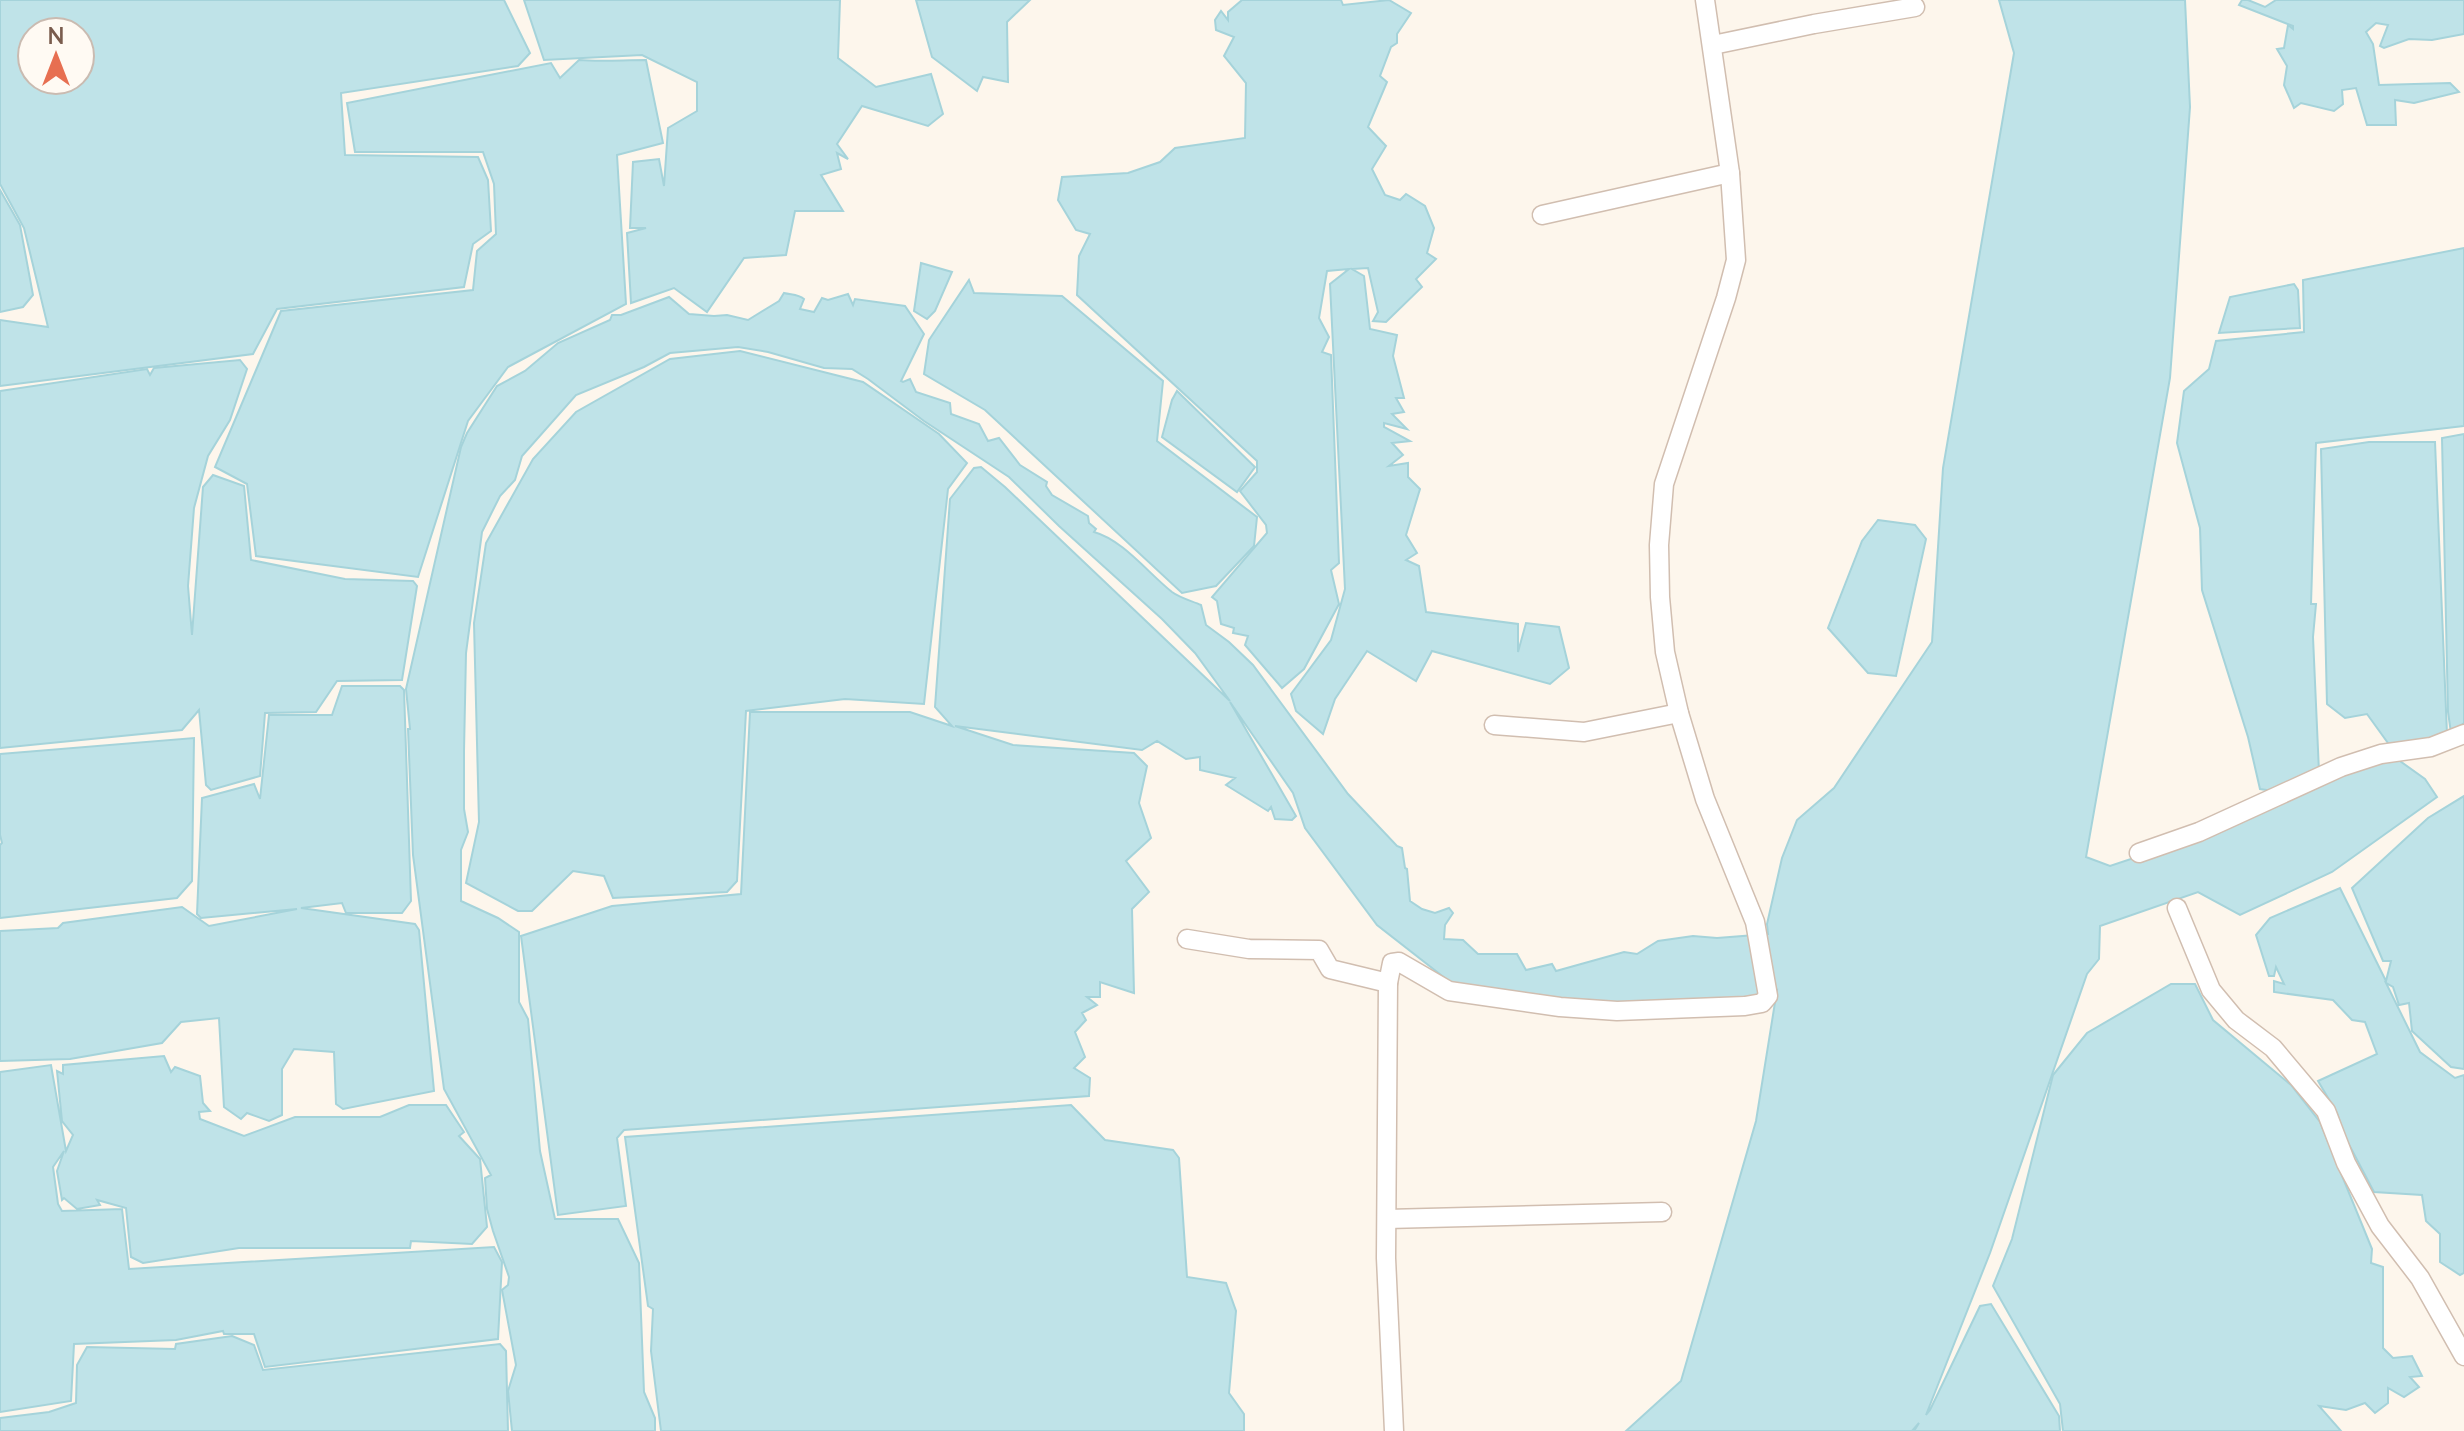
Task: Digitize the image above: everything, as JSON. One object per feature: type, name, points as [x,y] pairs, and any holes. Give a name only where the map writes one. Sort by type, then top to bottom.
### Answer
[{"type":"street","points":[[1394,1431],[1386,1258],[1388,983],[1392,963],[1399,962],[1449,991],[1560,1007],[1617,1011],[1745,1006],[1762,1003],[1768,996],[1755,922],[1705,799],[1679,713],[1665,652],[1660,597],[1659,545],[1664,484],[1736,260],[1730,173],[1705,0]]},
{"type":"street","points":[[1713,45],[1915,7]]},
{"type":"street","points":[[1542,215],[1730,173]]},
{"type":"street","points":[[1494,725],[1584,732],[1679,713]]},
{"type":"street","points":[[2139,853],[2199,832],[2341,767],[2381,754],[2431,747],[2464,734]]},
{"type":"street","points":[[2177,908],[2211,990],[2236,1020],[2273,1048],[2326,1111],[2346,1163],[2380,1226],[2420,1278],[2464,1356]]},
{"type":"street","points":[[1187,939],[1249,949],[1319,950],[1330,969],[1388,983]]},
{"type":"street","points":[[1387,1219],[1662,1212]]},
{"type":"water","points":[[0,0],[504,0],[530,53],[518,66],[341,93],[345,155],[478,157],[488,180],[491,231],[473,244],[464,287],[277,309],[253,354],[0,386],[0,320],[48,327],[24,228],[0,184]]},
{"type":"water","points":[[524,0],[840,0],[838,58],[876,87],[931,74],[943,114],[928,126],[862,106],[837,144],[848,159],[837,153],[841,169],[821,175],[843,211],[795,211],[786,255],[744,258],[707,312],[674,288],[631,303],[627,233],[646,228],[630,228],[633,162],[659,159],[664,186],[668,128],[697,111],[697,82],[642,55],[544,60]]},
{"type":"water","points":[[916,0],[1030,0],[1007,22],[1008,82],[983,77],[977,91],[932,57]]},
{"type":"water","points":[[1242,0],[1341,0],[1343,5],[1389,0],[1411,13],[1397,34],[1397,43],[1391,47],[1380,76],[1387,82],[1368,127],[1386,146],[1372,169],[1385,195],[1400,200],[1406,194],[1425,206],[1434,228],[1427,253],[1436,259],[1416,279],[1422,287],[1386,322],[1373,321],[1378,312],[1368,268],[1352,269],[1364,276],[1370,329],[1397,335],[1393,356],[1404,398],[1396,398],[1404,412],[1392,414],[1407,429],[1384,423],[1384,427],[1410,441],[1392,443],[1403,455],[1389,466],[1408,463],[1408,477],[1420,489],[1406,535],[1417,553],[1406,560],[1419,566],[1426,612],[1518,624],[1518,652],[1526,623],[1559,627],[1569,668],[1550,684],[1432,651],[1416,681],[1367,651],[1335,699],[1323,734],[1296,711],[1291,694],[1331,640],[1345,589],[1330,284],[1349,269],[1327,271],[1319,318],[1329,337],[1322,352],[1331,355],[1339,563],[1331,570],[1339,604],[1304,669],[1282,688],[1245,645],[1248,636],[1233,633],[1234,628],[1221,624],[1217,601],[1212,597],[1267,533],[1266,525],[1240,491],[1257,472],[1257,461],[1077,295],[1079,256],[1090,234],[1076,230],[1058,200],[1062,177],[1128,173],[1160,162],[1175,148],[1245,138],[1246,83],[1224,56],[1234,37],[1216,30],[1215,20],[1221,11],[1228,20],[1228,12]]},
{"type":"water","points":[[1999,0],[2185,0],[2190,107],[2170,378],[2086,857],[2110,866],[2203,835],[2379,746],[2425,779],[2437,797],[2332,872],[2240,915],[2198,892],[2100,926],[2099,959],[2087,974],[1990,1253],[1926,1415],[1980,1306],[1991,1304],[2059,1416],[2060,1431],[1914,1431],[1919,1423],[1912,1431],[1626,1431],[1681,1381],[1756,1121],[1777,990],[1745,999],[1597,1006],[1450,982],[1377,925],[1305,828],[1293,793],[1230,702],[1296,816],[1292,820],[1275,819],[1271,807],[1268,811],[1226,785],[1235,778],[1200,770],[1200,757],[1186,759],[1157,741],[1142,750],[955,726],[1013,745],[1134,753],[1147,766],[1139,803],[1151,838],[1126,861],[1149,892],[1132,909],[1134,993],[1100,982],[1100,997],[1087,997],[1097,1005],[1082,1013],[1086,1020],[1075,1032],[1085,1057],[1074,1068],[1090,1078],[1089,1096],[624,1130],[617,1138],[626,1206],[558,1215],[521,936],[612,906],[741,894],[750,712],[910,712],[952,726],[935,707],[950,499],[974,468],[981,467],[1005,487],[1230,701],[1195,653],[1162,619],[1009,477],[852,369],[824,368],[738,347],[670,353],[576,395],[522,456],[515,480],[500,496],[482,532],[466,653],[464,809],[468,832],[461,850],[461,901],[498,918],[519,932],[519,1002],[528,1019],[540,1151],[555,1219],[618,1219],[639,1263],[644,1392],[655,1418],[655,1431],[512,1431],[508,1391],[516,1365],[502,1290],[508,1285],[509,1277],[487,1209],[485,1178],[491,1175],[444,1089],[413,855],[406,689],[461,447],[497,386],[525,371],[558,343],[610,320],[612,315],[621,315],[669,297],[689,314],[727,315],[748,320],[779,301],[784,293],[802,297],[800,309],[814,312],[822,298],[828,300],[848,294],[853,305],[855,299],[905,306],[924,334],[901,381],[910,379],[916,392],[950,403],[951,414],[979,424],[988,441],[999,438],[1020,465],[1047,482],[1052,495],[1088,516],[1089,523],[1096,529],[1094,532],[1125,549],[1172,592],[1201,605],[1206,625],[1253,665],[1348,794],[1402,848],[1410,901],[1435,913],[1449,908],[1453,913],[1445,925],[1444,939],[1463,940],[1478,954],[1517,954],[1526,970],[1552,964],[1556,971],[1624,952],[1637,954],[1658,941],[1693,936],[1717,938],[1768,934],[1767,924],[1782,858],[1797,820],[1834,788],[1932,642],[1943,468],[2014,53]]},
{"type":"water","points":[[2242,0],[2265,7],[2276,0],[2464,0],[2464,34],[2432,40],[2409,39],[2384,48],[2380,46],[2388,25],[2376,23],[2366,32],[2373,44],[2379,85],[2450,83],[2459,92],[2414,103],[2395,100],[2396,125],[2367,125],[2356,88],[2342,90],[2343,104],[2334,111],[2301,103],[2294,108],[2284,85],[2287,66],[2277,49],[2284,48],[2288,25],[2293,29],[2293,26],[2239,5]]},
{"type":"water","points":[[579,60],[646,60],[663,143],[617,155],[626,304],[508,367],[468,421],[418,577],[256,556],[247,484],[215,467],[281,311],[473,290],[477,251],[496,234],[494,184],[483,152],[355,152],[347,103],[551,63],[560,78]]},
{"type":"water","points":[[0,190],[20,225],[33,295],[23,307],[0,312]]},
{"type":"water","points":[[2464,248],[2464,426],[2316,443],[2311,604],[2316,604],[2313,637],[2319,772],[2280,792],[2260,789],[2248,737],[2202,590],[2200,528],[2177,443],[2184,391],[2209,369],[2216,341],[2304,332],[2303,280]]},
{"type":"water","points":[[921,263],[952,272],[935,311],[927,319],[914,311]]},
{"type":"water","points":[[969,280],[974,293],[1062,296],[1163,381],[1157,441],[1257,517],[1254,546],[1216,586],[1182,593],[985,410],[924,374],[929,340]]},
{"type":"water","points":[[2294,284],[2298,290],[2300,328],[2219,333],[2230,297]]},
{"type":"water","points":[[740,351],[863,382],[939,434],[967,463],[948,489],[924,704],[845,699],[746,711],[737,881],[727,892],[613,898],[604,876],[573,871],[532,911],[518,911],[466,883],[479,822],[474,623],[486,543],[533,459],[576,412],[670,359]]},
{"type":"water","points":[[240,360],[247,369],[230,420],[208,456],[194,508],[188,586],[192,635],[203,487],[213,475],[244,486],[251,560],[345,579],[413,581],[417,586],[402,680],[337,681],[316,712],[265,713],[260,776],[211,790],[206,785],[199,710],[182,730],[0,748],[0,391],[147,369],[150,375],[154,368]]},
{"type":"water","points":[[1177,391],[1255,467],[1237,492],[1162,437]]},
{"type":"water","points":[[2464,434],[2464,723],[2451,733],[2442,438]]},
{"type":"water","points":[[2369,442],[2435,442],[2447,734],[2404,753],[2388,743],[2367,714],[2345,718],[2327,704],[2321,449]]},
{"type":"water","points":[[1878,520],[1915,525],[1926,539],[1896,676],[1868,673],[1828,628],[1862,541]]},
{"type":"water","points":[[342,686],[400,686],[404,690],[411,901],[402,913],[346,913],[342,903],[301,908],[415,924],[419,930],[434,1091],[343,1109],[336,1104],[334,1052],[294,1049],[282,1069],[282,1115],[269,1121],[247,1113],[241,1119],[224,1107],[219,1018],[181,1022],[162,1043],[70,1059],[0,1061],[0,931],[58,928],[63,923],[182,907],[209,926],[297,909],[201,918],[197,914],[202,798],[254,784],[260,799],[269,715],[332,715]]},
{"type":"water","points":[[194,738],[192,881],[177,898],[0,918],[0,754]]},
{"type":"water","points":[[2464,796],[2464,1069],[2451,1067],[2412,1031],[2409,1003],[2399,1005],[2393,987],[2386,983],[2420,1052],[2455,1078],[2464,1075],[2464,1273],[2460,1275],[2440,1262],[2440,1234],[2426,1221],[2422,1195],[2374,1192],[2344,1135],[2337,1113],[2318,1081],[2377,1054],[2365,1022],[2352,1020],[2333,1000],[2274,992],[2274,981],[2284,984],[2276,967],[2274,976],[2269,976],[2256,935],[2270,918],[2340,888],[2386,981],[2391,961],[2383,961],[2352,888],[2428,818]]},
{"type":"water","points":[[2171,984],[2195,984],[2213,1020],[2291,1085],[2320,1122],[2372,1249],[2371,1263],[2383,1267],[2383,1348],[2393,1358],[2412,1356],[2422,1376],[2410,1377],[2419,1387],[2404,1397],[2388,1388],[2388,1403],[2375,1413],[2365,1403],[2346,1410],[2319,1406],[2341,1431],[2063,1431],[2060,1404],[1993,1286],[2012,1239],[2053,1075],[2087,1033]]},
{"type":"water","points":[[164,1056],[171,1072],[175,1067],[200,1076],[203,1103],[210,1111],[199,1112],[200,1119],[244,1136],[295,1117],[380,1117],[409,1105],[446,1105],[464,1132],[459,1136],[480,1159],[487,1227],[472,1244],[411,1241],[410,1248],[239,1248],[143,1263],[131,1257],[126,1208],[97,1200],[100,1205],[77,1209],[64,1198],[62,1200],[57,1171],[64,1151],[53,1167],[58,1204],[62,1211],[122,1209],[129,1269],[494,1247],[502,1262],[498,1339],[265,1367],[254,1334],[224,1334],[223,1331],[176,1340],[74,1344],[71,1401],[0,1412],[0,1072],[51,1065],[66,1151],[73,1135],[62,1121],[57,1071],[63,1074],[63,1065]]},
{"type":"water","points":[[1071,1105],[1105,1140],[1173,1150],[1179,1158],[1187,1277],[1226,1283],[1236,1311],[1229,1393],[1244,1414],[1244,1431],[661,1431],[651,1351],[653,1309],[648,1306],[625,1137]]},
{"type":"water","points":[[232,1336],[254,1345],[263,1370],[500,1344],[506,1351],[508,1431],[0,1431],[0,1418],[49,1412],[76,1403],[77,1365],[87,1347],[175,1349],[176,1344]]}]
